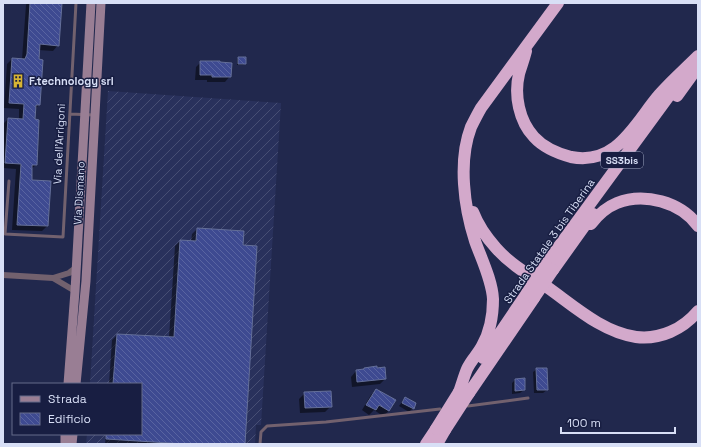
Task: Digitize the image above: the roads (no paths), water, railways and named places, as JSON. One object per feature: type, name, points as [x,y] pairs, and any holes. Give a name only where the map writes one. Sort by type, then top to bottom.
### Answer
[{"type":"highway","points":[[464,392],[468,368],[483,345],[488,330],[493,298],[486,269],[475,240],[465,194],[463,167],[466,146],[471,128],[481,108],[558,3]]},
{"type":"highway","points":[[529,42],[519,76],[517,98],[522,118],[529,132],[541,144],[558,154],[578,158],[598,157],[616,147],[636,127],[659,94],[698,56]]},
{"type":"highway","name":"Strada Statale 3 bis Tiberina","points":[[426,444],[440,430],[530,295],[698,56]]},
{"type":"highway","name":"Strada Statale 3 bis Tiberina","points":[[550,267],[698,67]]},
{"type":"highway","points":[[465,194],[475,218],[485,235],[496,249],[512,264],[600,324],[620,334],[638,337],[657,337],[675,331],[691,319],[698,311]]},
{"type":"highway","points":[[550,267],[597,216],[617,203],[636,199],[656,200],[675,206],[692,218],[698,226]]},
{"type":"highway","name":"Strada Statale 3 bis Tiberina","points":[[437,444],[440,430]]},
{"type":"main road","name":"Via Dismano","points":[[68,383],[75,291],[91,3]]},
{"type":"main road","name":"Via Dismano","points":[[76,383],[86,281],[101,3]]},
{"type":"street","points":[[3,275],[52,278],[69,272],[76,267]]},
{"type":"street","points":[[52,278],[75,291]]},
{"type":"lane","name":"Via dell'Arrigoni","points":[[9,181],[5,234],[63,237],[76,3]]},
{"type":"lane","points":[[70,114],[96,115]]},
{"type":"lane","points":[[468,406],[528,398]]},
{"type":"lane","points":[[260,444],[261,432],[267,426],[326,422],[440,409]]},
{"type":"place","name":"F.technology srl","points":[[18,81]]}]
